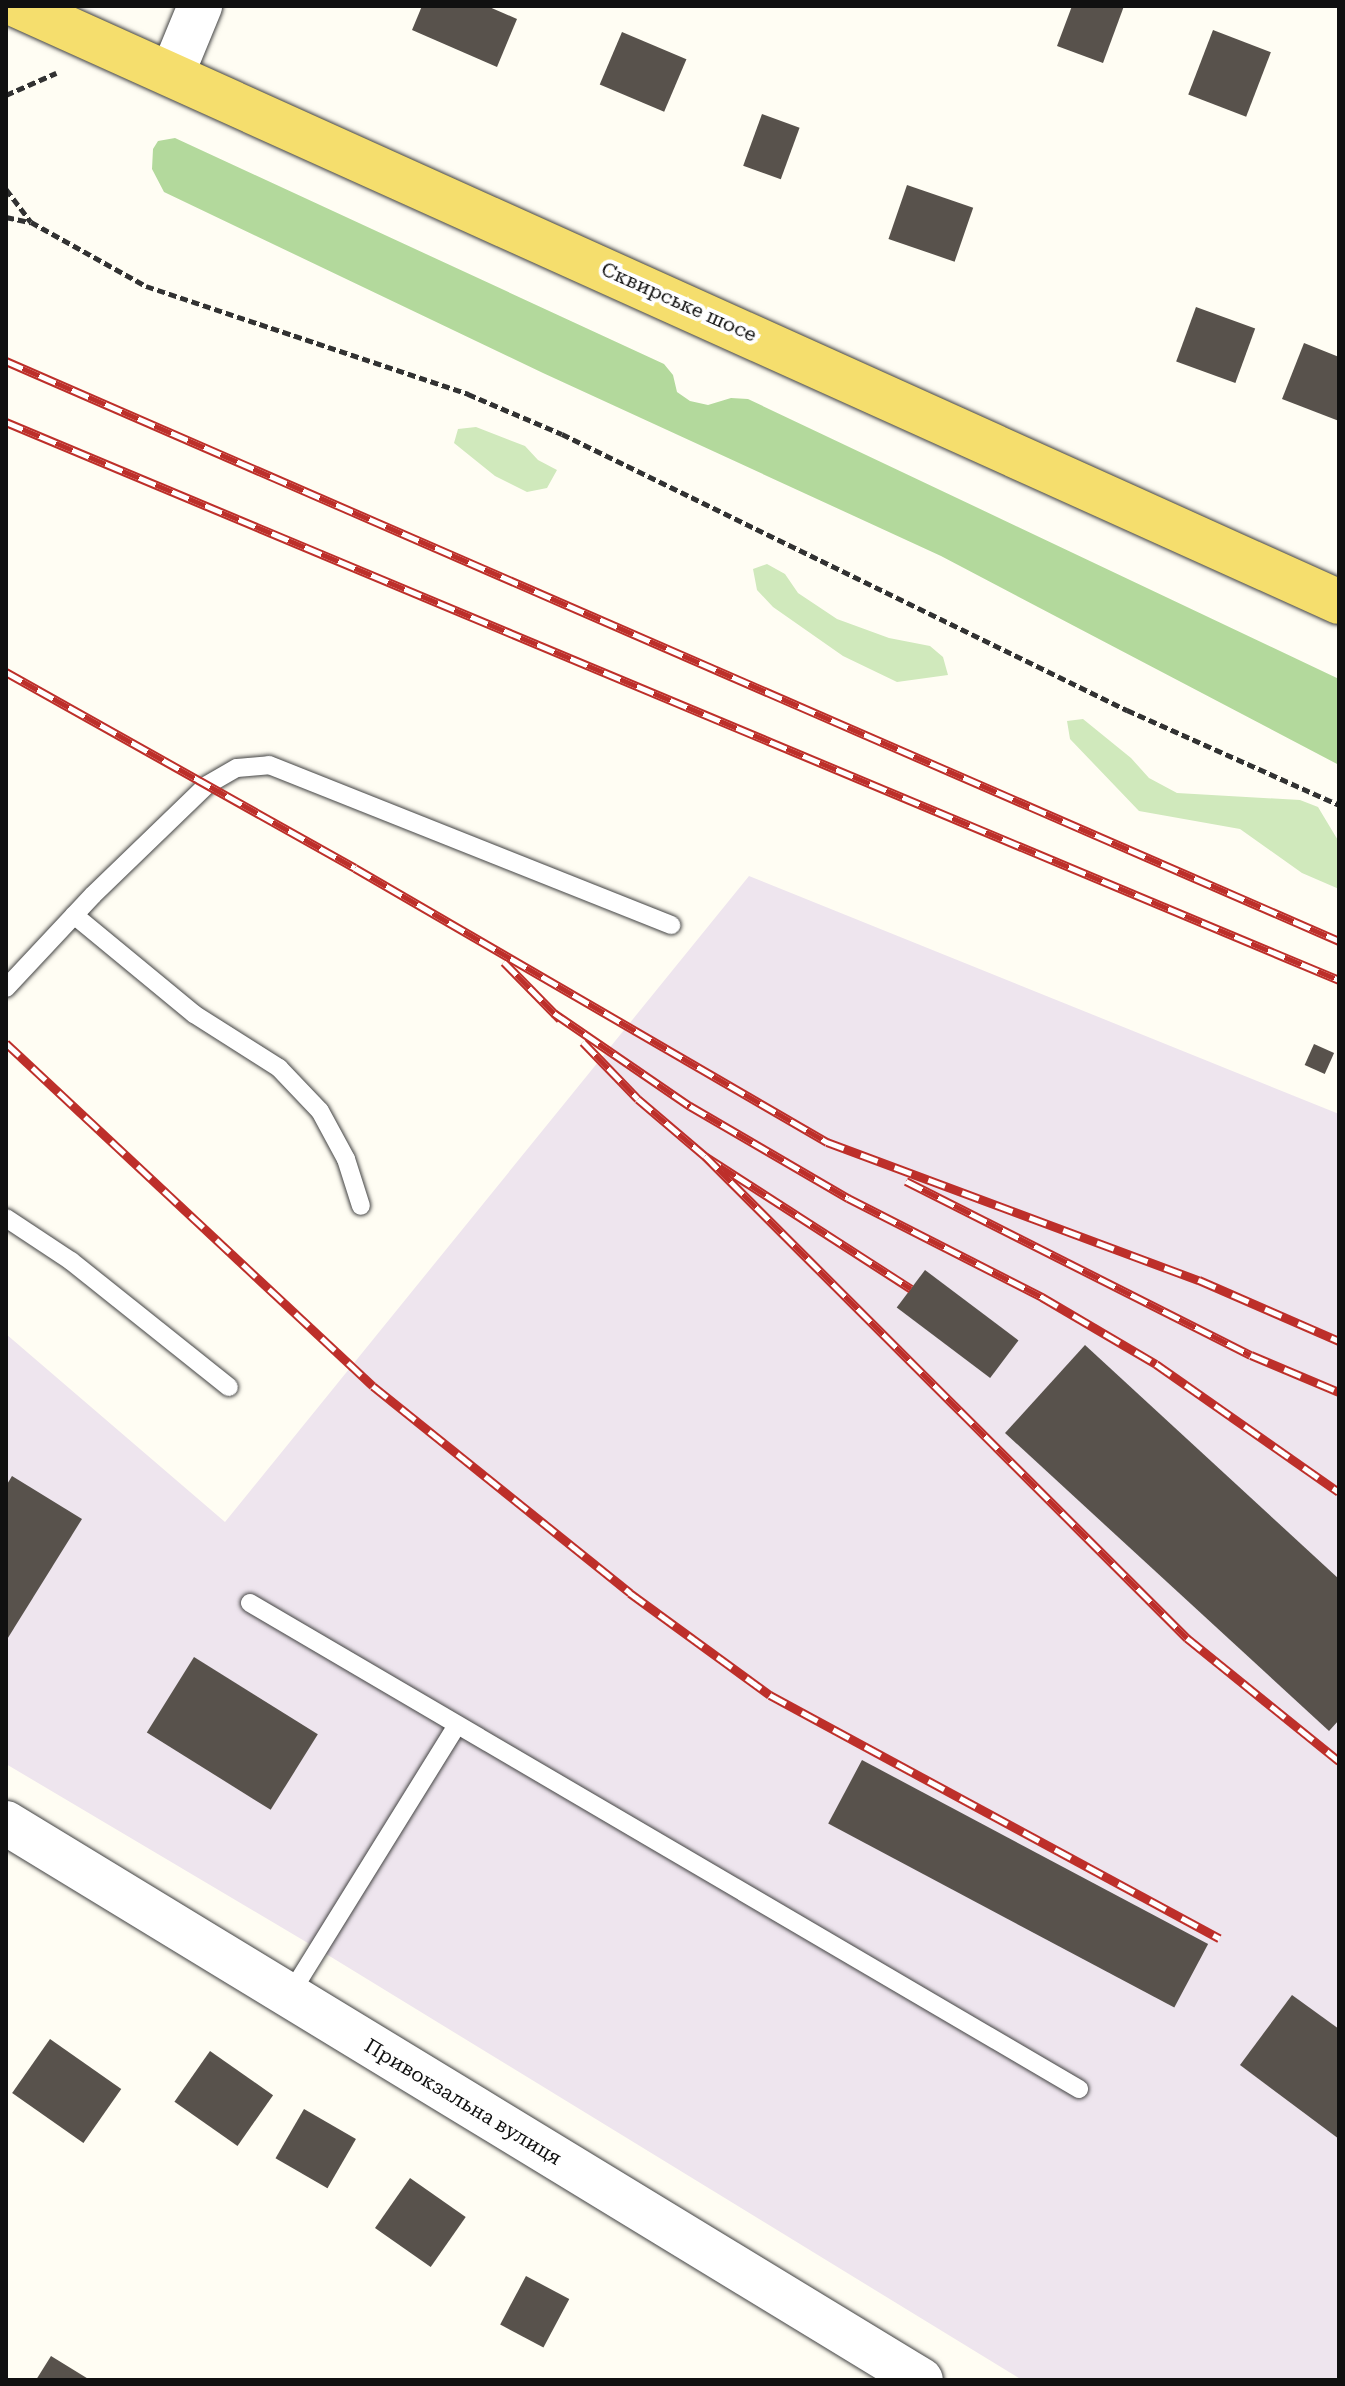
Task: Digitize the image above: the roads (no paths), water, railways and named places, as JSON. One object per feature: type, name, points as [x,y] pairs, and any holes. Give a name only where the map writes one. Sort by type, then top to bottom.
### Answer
[{"type":"main road","name":"Сквирське шосе","points":[[18,6],[1339,602]]},
{"type":"street","points":[[172,74],[200,6]]},
{"type":"street","name":"Привокзальна вулиця","points":[[6,1823],[921,2380]]},
{"type":"lane","points":[[6,988],[74,915],[207,785],[237,768],[269,765],[671,925]]},
{"type":"lane","points":[[74,915],[194,1014],[279,1068],[320,1111],[346,1159],[361,1206]]},
{"type":"lane","points":[[6,1218],[71,1261],[229,1387]]},
{"type":"lane","points":[[250,1603],[1079,2089]]},
{"type":"lane","points":[[289,1996],[457,1725]]},
{"type":"railway","points":[[6,361],[1339,941]]},
{"type":"railway","points":[[6,422],[1339,980]]},
{"type":"railway","points":[[6,672],[355,868],[827,1142],[1199,1280],[1339,1341]]},
{"type":"railway","points":[[504,962],[560,1019]]},
{"type":"railway","points":[[554,1013],[690,1106],[848,1198],[1042,1297],[1156,1364],[1339,1492]]},
{"type":"railway","points":[[583,1042],[638,1099],[705,1156],[911,1289]]},
{"type":"railway","points":[[6,1043],[373,1386],[630,1593],[770,1695],[1219,1938]]},
{"type":"railway","points":[[705,1156],[1187,1638],[1339,1761]]},
{"type":"railway","points":[[906,1181],[1251,1355],[1339,1392]]}]
